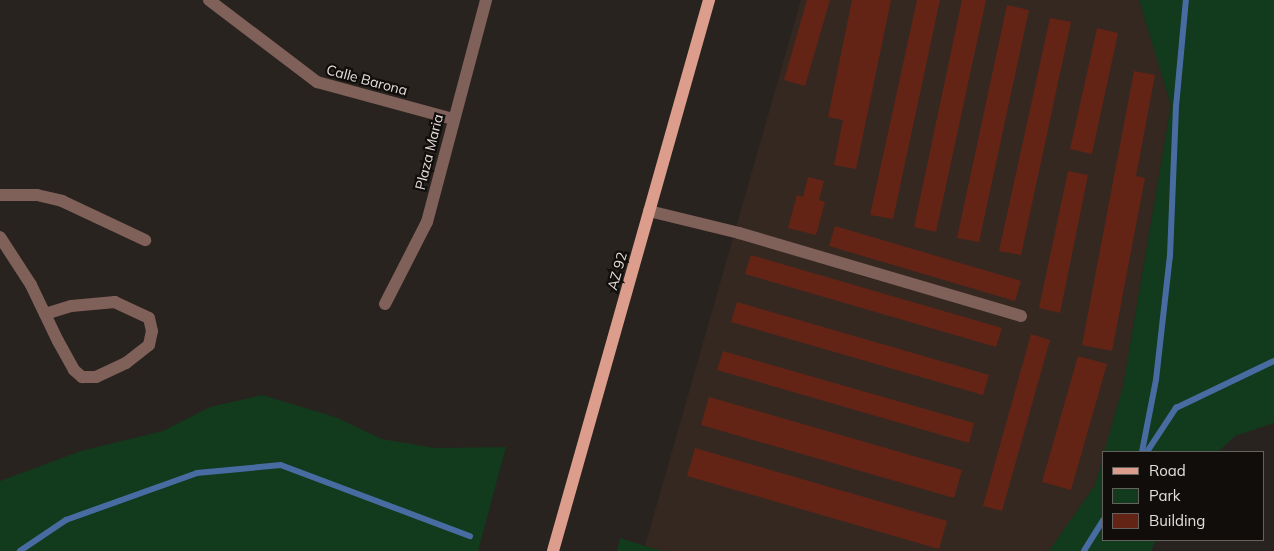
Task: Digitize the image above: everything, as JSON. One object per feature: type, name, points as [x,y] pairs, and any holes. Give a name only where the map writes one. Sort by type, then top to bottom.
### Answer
[{"type":"main road","name":"AZ 92","points":[[553,551],[709,0]]},
{"type":"street","name":"Calle Barona","points":[[209,0],[317,82],[452,119]]},
{"type":"street","name":"Plaza Maria","points":[[385,304],[427,222],[452,119],[486,0]]},
{"type":"street","points":[[0,195],[37,195],[62,201],[145,240]]},
{"type":"street","points":[[649,211],[739,233],[1022,316]]},
{"type":"street","points":[[0,237],[8,246],[74,370],[82,376],[96,377],[126,362],[149,345],[152,331],[149,318],[115,302],[71,306],[45,314]]},
{"type":"shaded area","points":[[801,0],[1139,0],[1171,105],[1123,386],[1105,451],[1102,451],[1102,460],[1095,485],[1049,551],[662,551],[645,546]]},
{"type":"green space","points":[[1139,0],[1274,0],[1274,423],[1235,436],[1219,451],[1104,451],[1123,386],[1171,105]]},
{"type":"green space","points":[[262,395],[335,417],[382,439],[435,448],[506,447],[478,551],[0,551],[0,481],[81,451],[163,431],[210,407]]},
{"type":"green space","points":[[1102,461],[1102,541],[1156,541],[1151,551],[1049,551],[1095,485]]},
{"type":"green space","points":[[620,538],[645,546],[662,551],[617,551]]},
{"type":"building","points":[[807,0],[830,0],[805,86],[784,80]]},
{"type":"building","points":[[852,0],[891,0],[856,169],[834,165],[843,120],[828,117]]},
{"type":"building","points":[[917,0],[940,0],[893,219],[870,215]]},
{"type":"building","points":[[962,0],[986,0],[936,232],[914,227]]},
{"type":"building","points":[[1007,5],[1029,10],[979,242],[957,238]]},
{"type":"building","points":[[1050,18],[1071,22],[1021,255],[999,251]]},
{"type":"building","points":[[1097,28],[1118,33],[1092,154],[1070,149]]},
{"type":"building","points":[[1134,71],[1155,75],[1136,176],[1145,178],[1112,351],[1082,345]]},
{"type":"building","points":[[1068,171],[1088,175],[1060,313],[1039,308]]},
{"type":"building","points":[[808,177],[824,181],[819,200],[825,202],[816,235],[788,228],[797,195],[803,197]]},
{"type":"building","points":[[835,226],[1021,281],[1015,301],[829,246]]},
{"type":"building","points":[[751,255],[1002,328],[996,347],[745,274]]},
{"type":"building","points":[[737,302],[989,375],[983,395],[731,322]]},
{"type":"building","points":[[1031,334],[1050,340],[1002,511],[983,506]]},
{"type":"building","points":[[723,351],[974,423],[969,443],[717,370]]},
{"type":"building","points":[[1078,356],[1107,364],[1071,490],[1042,482]]},
{"type":"building","points":[[709,397],[962,470],[954,498],[701,425]]},
{"type":"building","points":[[695,448],[947,521],[939,549],[687,476]]},
{"type":"waterway","points":[[1142,451],[1156,380],[1170,256],[1176,107],[1186,0]]},
{"type":"waterway","points":[[1148,451],[1176,408],[1274,361]]},
{"type":"waterway","points":[[20,551],[66,520],[197,473],[281,465],[470,536]]},
{"type":"waterway","points":[[1084,551],[1102,523]]}]
